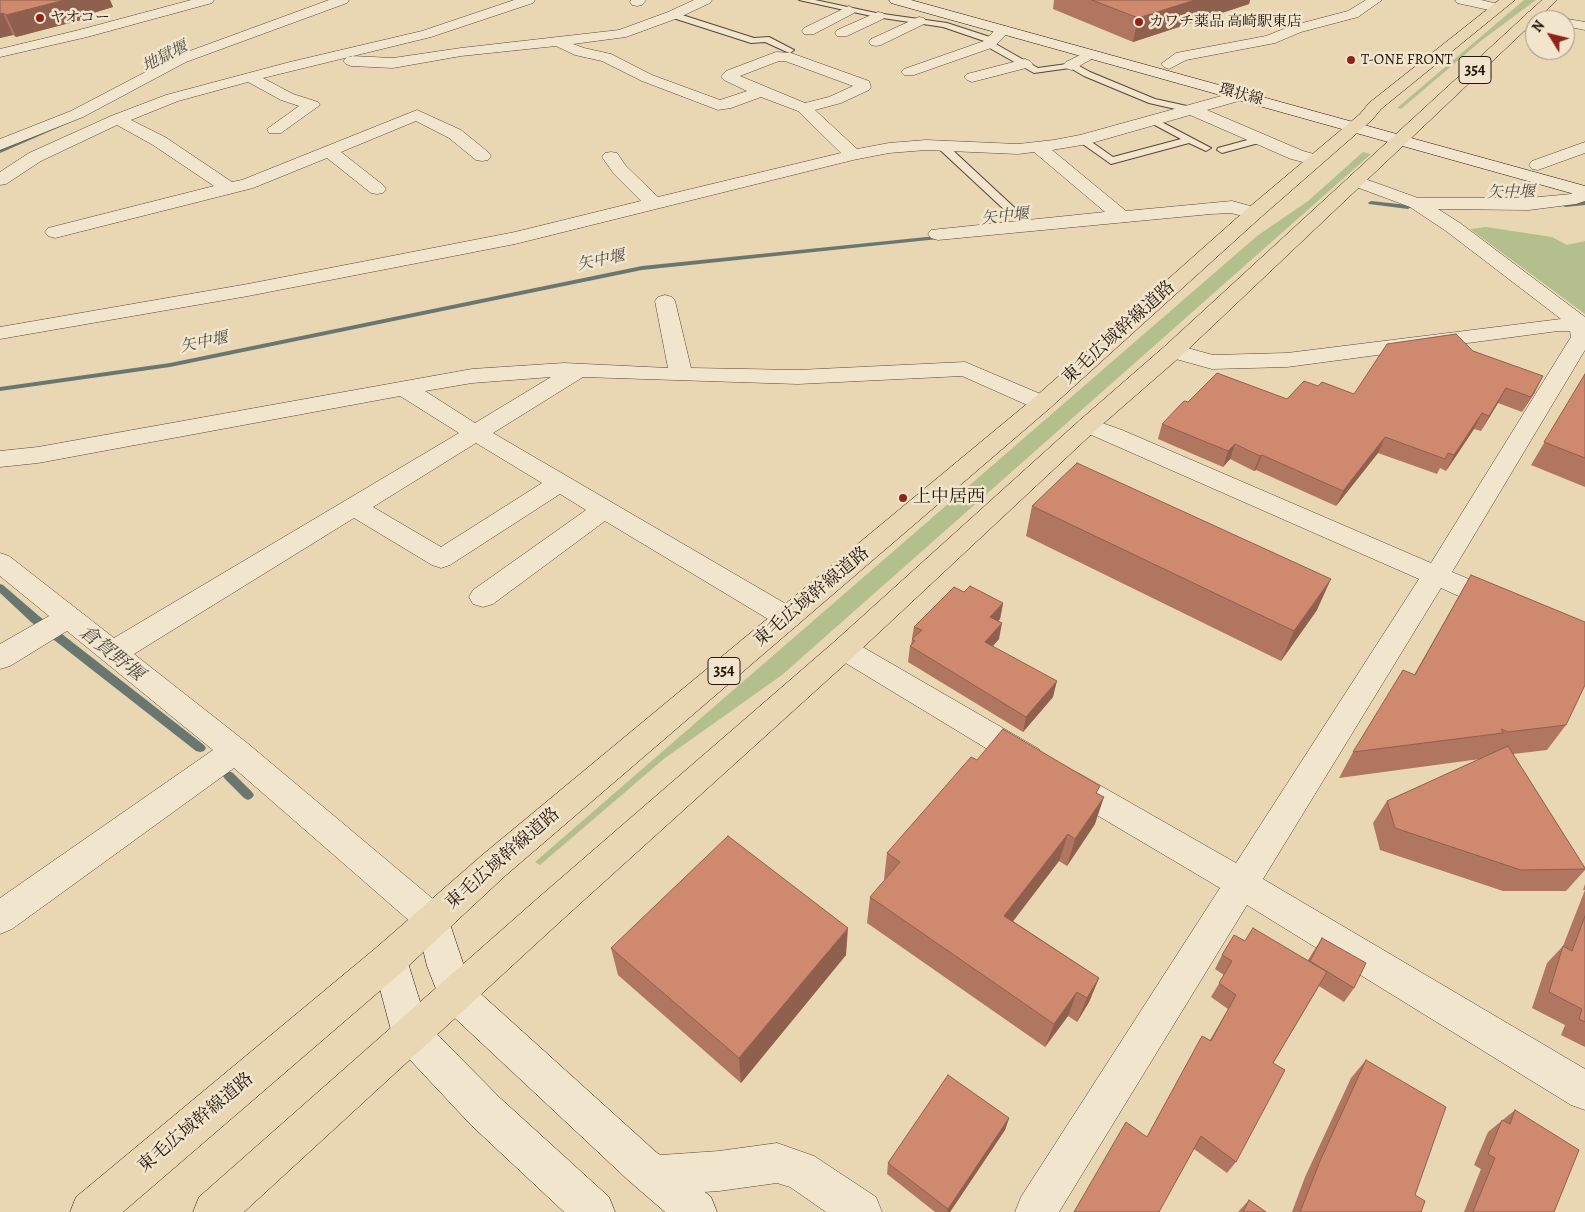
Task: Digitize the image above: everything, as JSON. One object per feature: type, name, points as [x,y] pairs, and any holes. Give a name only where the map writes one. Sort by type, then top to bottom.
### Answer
[{"type":"highway","name":"354","points":[[1539,10],[1550,0]]},
{"type":"highway","name":"東毛広域幹線道路","points":[[91,1212],[390,959],[493,866],[1042,403],[1254,212],[1360,122],[1375,106],[1503,4]]},
{"type":"highway","name":"354","points":[[214,1212],[550,909],[844,649],[1088,425],[1173,351],[1525,23]]},
{"type":"street","points":[[0,53],[82,34],[207,0]]},
{"type":"street","points":[[0,145],[77,114],[180,59],[342,0]]},
{"type":"street","points":[[0,180],[35,157],[118,119],[172,98],[319,59],[426,34],[528,0]]},
{"type":"street","points":[[319,59],[393,64],[461,52],[622,34],[673,16],[705,0]]},
{"type":"street","name":"環状線","points":[[896,0],[995,38],[1090,54],[1243,95],[1360,122]]},
{"type":"street","name":"環状線","points":[[935,0],[1169,64],[1406,135],[1585,192]]},
{"type":"street","points":[[1169,64],[1181,56],[1270,40],[1296,29],[1353,14],[1375,0]]},
{"type":"street","points":[[1462,0],[1503,4]]},
{"type":"street","points":[[809,31],[849,10]]},
{"type":"street","points":[[842,33],[878,16]]},
{"type":"street","points":[[876,42],[919,21]]},
{"type":"street","points":[[426,34],[461,52]]},
{"type":"street","points":[[909,72],[995,38]]},
{"type":"street","points":[[555,41],[580,52],[606,57],[648,78],[718,105],[725,105],[761,91]]},
{"type":"street","points":[[1071,64],[1090,54]]},
{"type":"street","points":[[804,108],[835,100],[864,87],[863,84],[786,56],[776,57],[731,74],[729,77],[804,108],[853,155]]},
{"type":"street","points":[[972,77],[1025,64]]},
{"type":"street","points":[[249,77],[293,99],[312,105],[275,129]]},
{"type":"street","points":[[0,333],[248,290],[515,238],[853,155],[889,148],[926,145],[1038,148],[1082,140],[1243,95]]},
{"type":"street","points":[[276,106],[293,99]]},
{"type":"street","points":[[1193,110],[1315,160]]},
{"type":"street","points":[[55,232],[247,184],[417,115],[455,134],[482,156]]},
{"type":"street","points":[[118,119],[159,141],[229,188]]},
{"type":"street","points":[[0,126],[22,137],[54,148]]},
{"type":"street","name":"環状線","points":[[1406,135],[1585,177]]},
{"type":"street","points":[[1538,165],[1585,147]]},
{"type":"street","points":[[1038,148],[1122,217]]},
{"type":"street","points":[[328,150],[377,189]]},
{"type":"street","points":[[611,157],[620,170],[654,204]]},
{"type":"street","points":[[1357,181],[1416,204],[1453,227],[1583,325]]},
{"type":"street","points":[[1416,204],[1529,204],[1576,199],[1585,192]]},
{"type":"street","points":[[938,234],[1211,208],[1232,207],[1254,212]]},
{"type":"street","points":[[666,301],[681,375]]},
{"type":"street","points":[[1173,351],[1212,362],[1287,360],[1558,325],[1583,325]]},
{"type":"street","points":[[1036,1212],[1436,575],[1582,337],[1583,325]]},
{"type":"street","points":[[0,459],[38,455],[472,376],[564,370],[798,377],[965,369],[1042,403]]},
{"type":"street","points":[[112,653],[477,434],[578,371]]},
{"type":"street","points":[[405,389],[477,434],[788,618]]},
{"type":"street","points":[[1088,425],[1114,434],[1515,610]]},
{"type":"street","points":[[354,508],[441,559],[560,483]]},
{"type":"street","points":[[483,597],[604,509]]},
{"type":"street","points":[[0,562],[235,751],[433,920],[445,966],[456,995],[642,1166],[696,1212]]},
{"type":"street","points":[[0,658],[68,618]]},
{"type":"street","points":[[844,649],[1242,884],[1585,1091]]},
{"type":"street","points":[[0,918],[235,751]]},
{"type":"street","points":[[390,959],[411,1034],[485,1111],[594,1212]]},
{"type":"street","points":[[642,1166],[658,1175],[719,1171],[777,1163],[800,1170],[861,1212]]},
{"type":"lane","points":[[804,0],[878,16],[944,25],[995,38],[1025,64],[1037,71],[1071,64],[1087,74],[1152,101],[1193,110]]},
{"type":"lane","points":[[673,16],[754,41],[766,39],[790,50]]},
{"type":"lane","points":[[1154,121],[1206,148]]},
{"type":"lane","points":[[1222,150],[1262,139]]},
{"type":"lane","points":[[1082,140],[1111,161],[1190,140]]},
{"type":"lane","points":[[942,146],[1028,225]]},
{"type":"green space","points":[[1524,0],[1536,0],[1482,40],[1401,109],[1397,108]]},
{"type":"green space","points":[[1363,152],[1371,154],[782,675],[665,758],[540,865],[535,862],[1257,236],[1308,201]]},
{"type":"green space","points":[[1486,227],[1552,237],[1567,245],[1585,241],[1585,314],[1470,229]]},
{"type":"building","points":[[0,0],[65,0],[6,15],[0,14]]},
{"type":"building","points":[[1092,0],[1195,0],[1138,18]]},
{"type":"building","points":[[1456,334],[1473,351],[1543,376],[1531,397],[1506,388],[1489,416],[1482,413],[1454,455],[1448,453],[1445,459],[1385,437],[1343,491],[1235,444],[1228,451],[1162,424],[1184,401],[1188,402],[1217,373],[1287,399],[1304,381],[1318,386],[1322,382],[1354,394],[1387,344]]},
{"type":"building","points":[[1585,374],[1585,458],[1544,442]]},
{"type":"building","points":[[1077,463],[1331,579],[1294,631],[1032,506]]},
{"type":"building","points":[[1471,575],[1585,622],[1585,685],[1566,725],[1508,732],[1501,729],[1503,733],[1353,752],[1403,670],[1415,675]]},
{"type":"building","points":[[970,586],[1003,603],[990,617],[1002,623],[985,642],[1057,681],[1026,717],[910,646],[915,641],[912,639],[922,630],[914,627],[954,587],[964,592]]},
{"type":"building","points":[[1003,729],[1100,786],[1096,793],[1104,797],[1075,839],[1068,834],[1004,916],[1099,978],[1087,998],[1077,992],[1054,1024],[870,897],[900,862],[887,853],[971,757],[977,760]]},
{"type":"building","points":[[1508,746],[1585,869],[1521,870],[1395,828],[1387,801]]},
{"type":"building","points":[[728,836],[848,928],[739,1058],[611,948]]},
{"type":"building","points":[[1585,916],[1585,1022],[1579,1019],[1582,1009],[1549,992],[1563,946],[1572,951]]},
{"type":"building","points":[[1253,928],[1327,972],[1273,1063],[1285,1070],[1236,1162],[1201,1136],[1159,1212],[1074,1212],[1126,1122],[1147,1137],[1202,1036],[1211,1041],[1236,995],[1219,983],[1232,961],[1222,955],[1234,935],[1245,941]]},
{"type":"building","points":[[1322,938],[1366,963],[1354,988],[1310,961]]},
{"type":"building","points":[[1366,1060],[1446,1107],[1415,1195],[1425,1201],[1421,1212],[1300,1212],[1320,1161]]},
{"type":"building","points":[[948,1075],[1009,1118],[948,1209],[888,1163]]},
{"type":"building","points":[[1515,1110],[1579,1150],[1554,1212],[1473,1212],[1495,1158],[1488,1154],[1502,1120],[1510,1124]]},
{"type":"building","points":[[1249,1200],[1266,1212],[1243,1212]]},
{"type":"waterway","name":"地獄堰","points":[[0,151],[84,115]]},
{"type":"waterway","name":"矢中堰","points":[[1371,203],[1408,207]]},
{"type":"waterway","name":"矢中堰","points":[[1565,205],[1585,203]]},
{"type":"waterway","name":"矢中堰","points":[[0,389],[170,365],[642,268],[946,237]]},
{"type":"waterway","name":"倉賀野堰","points":[[0,587],[35,619],[200,748]]},
{"type":"waterway","name":"倉賀野堰","points":[[229,776],[248,795]]},
{"type":"place","name":"ヤオコー","points":[[40,18]]},
{"type":"place","name":"カワチ薬品 高崎駅東店","points":[[1139,22]]},
{"type":"place","name":"T-ONE FRONT","points":[[1351,60]]},
{"type":"place","name":"上中居西","points":[[903,498]]}]
